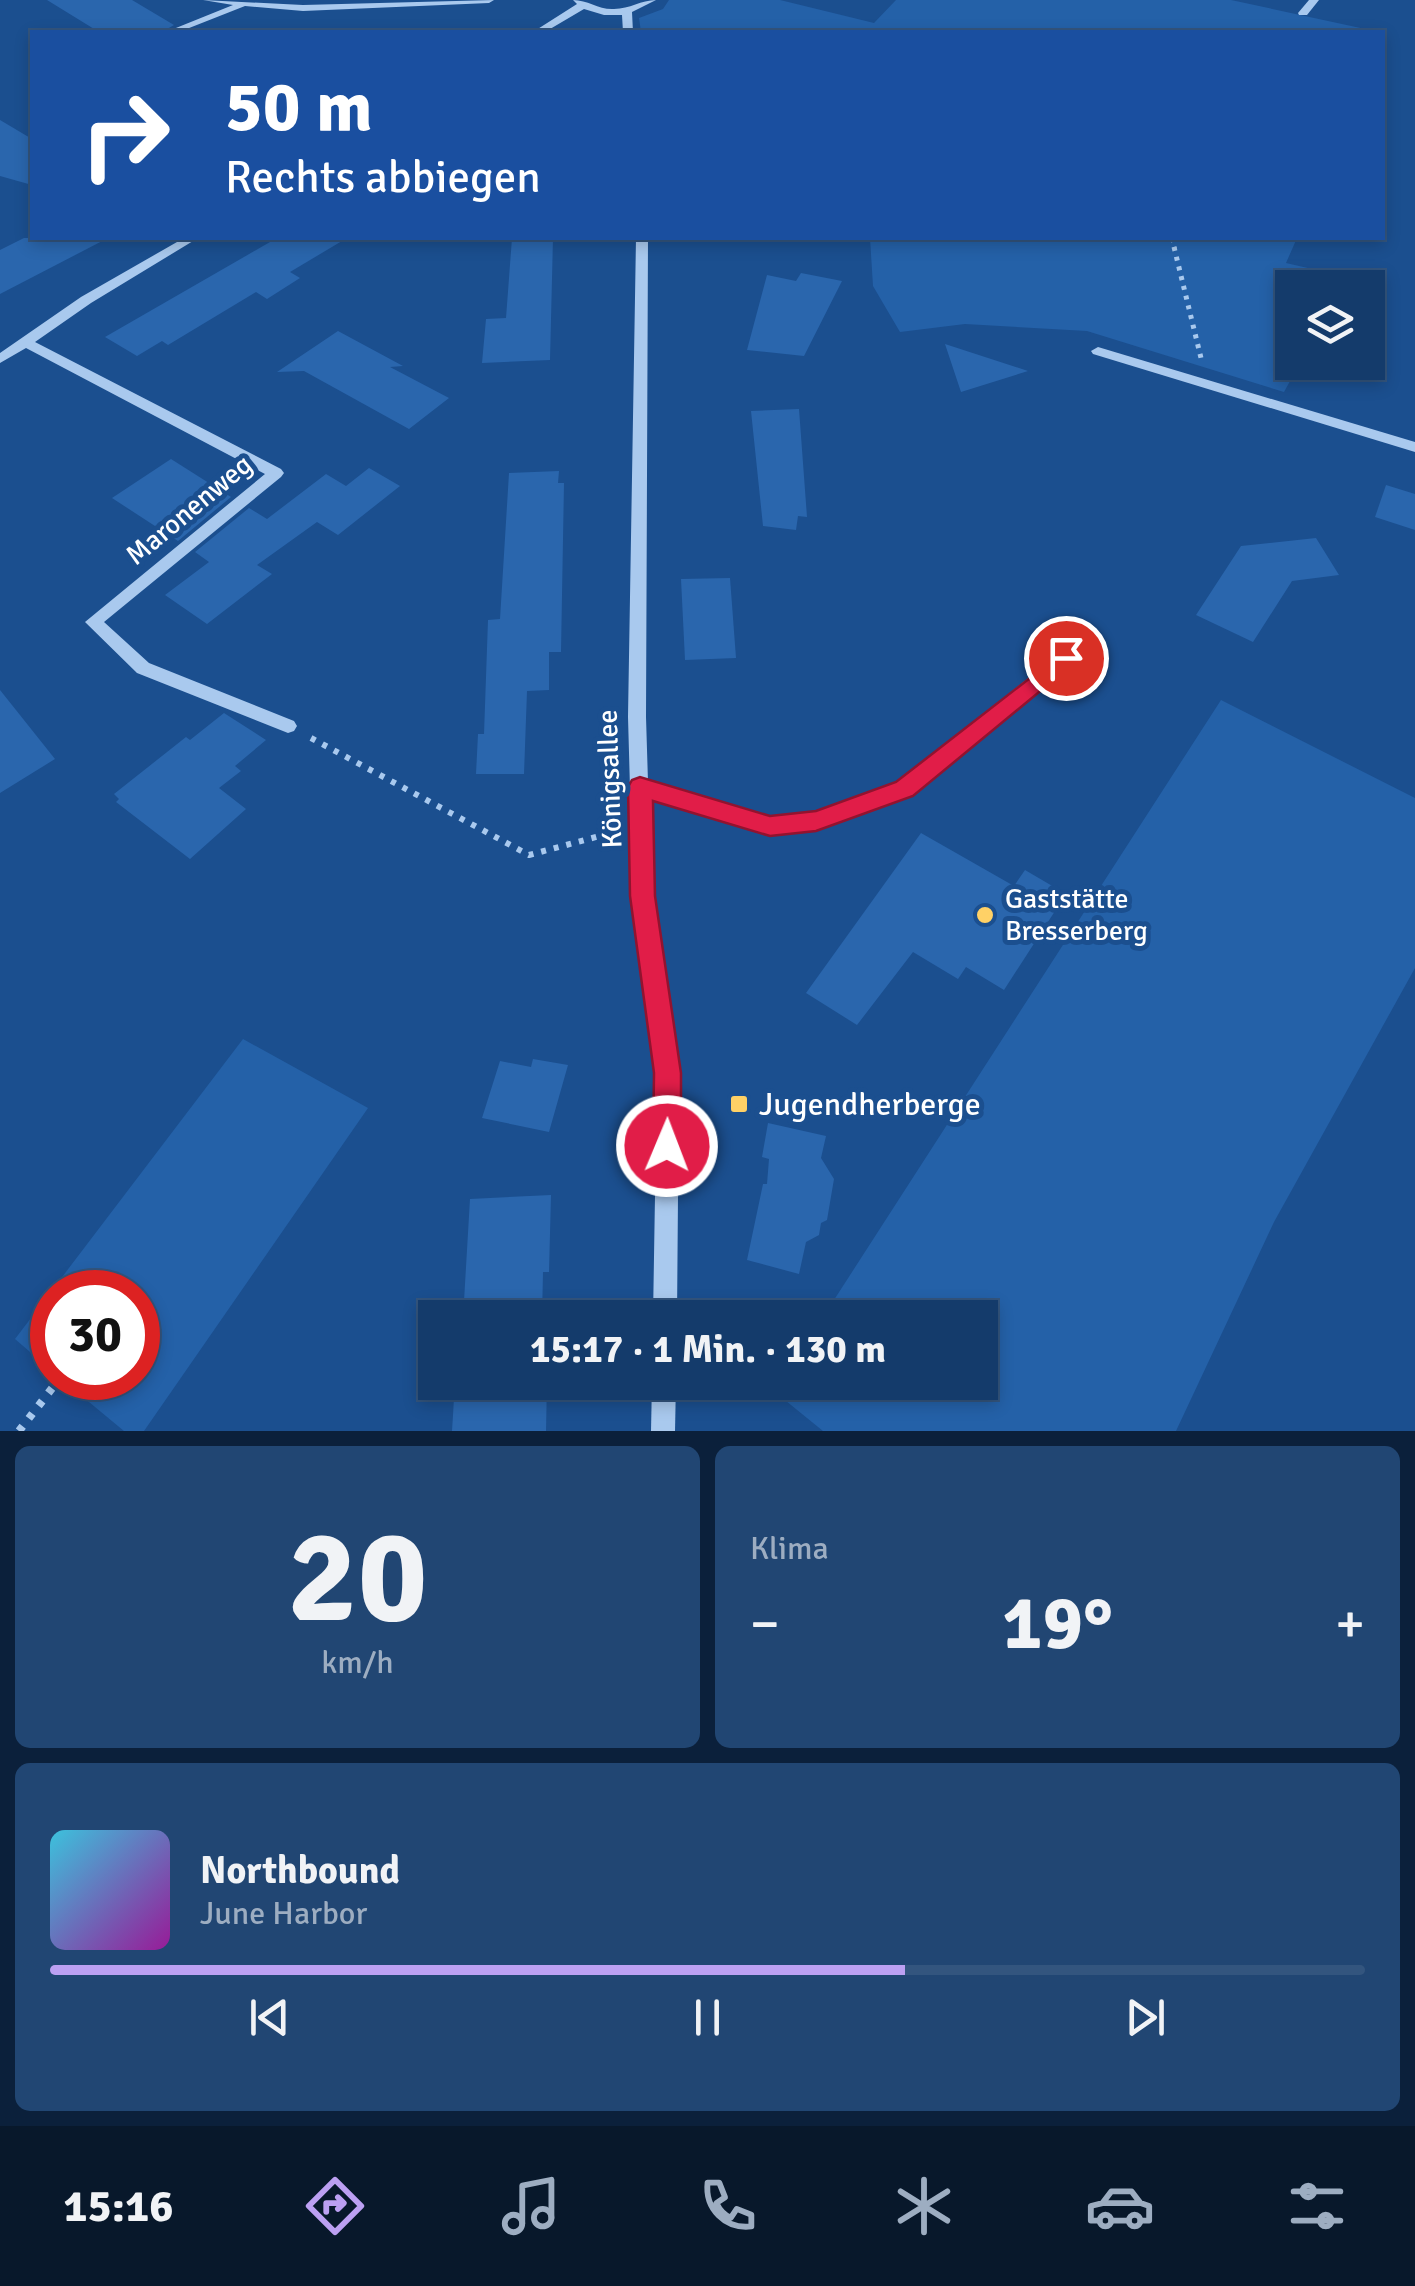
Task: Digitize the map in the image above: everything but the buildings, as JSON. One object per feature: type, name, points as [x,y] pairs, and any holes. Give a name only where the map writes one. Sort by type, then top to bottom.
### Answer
[{"type":"street","points":[[208,0],[241,6],[303,8],[489,0]]},
{"type":"street","points":[[541,30],[581,3],[608,12],[627,11],[651,0]]},
{"type":"street","points":[[1304,13],[1314,0]]},
{"type":"street","points":[[176,30],[241,6]]},
{"type":"street","points":[[627,11],[628,30]]},
{"type":"street","points":[[0,360],[86,300],[189,240]]},
{"type":"street","name":"Königsallee","points":[[642,240],[640,787],[643,896],[668,1073],[664,1300]]},
{"type":"street","name":"Maronenweg","points":[[25,342],[276,473],[94,622],[143,668],[288,726]]},
{"type":"street","points":[[1098,351],[1415,447]]},
{"type":"street","points":[[640,787],[770,826],[816,821],[904,789],[1066,658]]},
{"type":"street","points":[[663,1431],[664,1400]]},
{"type":"path","points":[[1172,240],[1207,384]]},
{"type":"path","points":[[288,726],[529,856],[642,825]]},
{"type":"path","points":[[19,1431],[43,1400]]},
{"type":"shaded area","points":[[669,0],[780,0],[874,23],[896,0],[1231,0],[1370,30],[641,30],[639,18],[663,9]]},
{"type":"shaded area","points":[[870,240],[1296,240],[1286,263],[1316,270],[1275,270],[1275,380],[1291,380],[1284,392],[1087,331],[965,324],[900,332],[873,286]]},
{"type":"shaded area","points":[[1221,700],[1415,798],[1415,968],[1274,1222],[1176,1431],[823,1431],[785,1400],[998,1400],[998,1300],[834,1300]]},
{"type":"shaded area","points":[[243,1039],[368,1108],[144,1431],[124,1431],[87,1400],[160,1400],[160,1270],[67,1270]]},
{"type":"shaded area","points":[[30,1319],[30,1352],[15,1339]]},
{"type":"place","name":"Gaststätte Bresserberg","points":[[985,915]]},
{"type":"place","name":"Jugendherberge","points":[[739,1104]]},
{"type":"route","points":[[667,1146],[668,1073],[643,896],[640,787],[770,826],[816,821],[904,789],[1066,658]]}]
